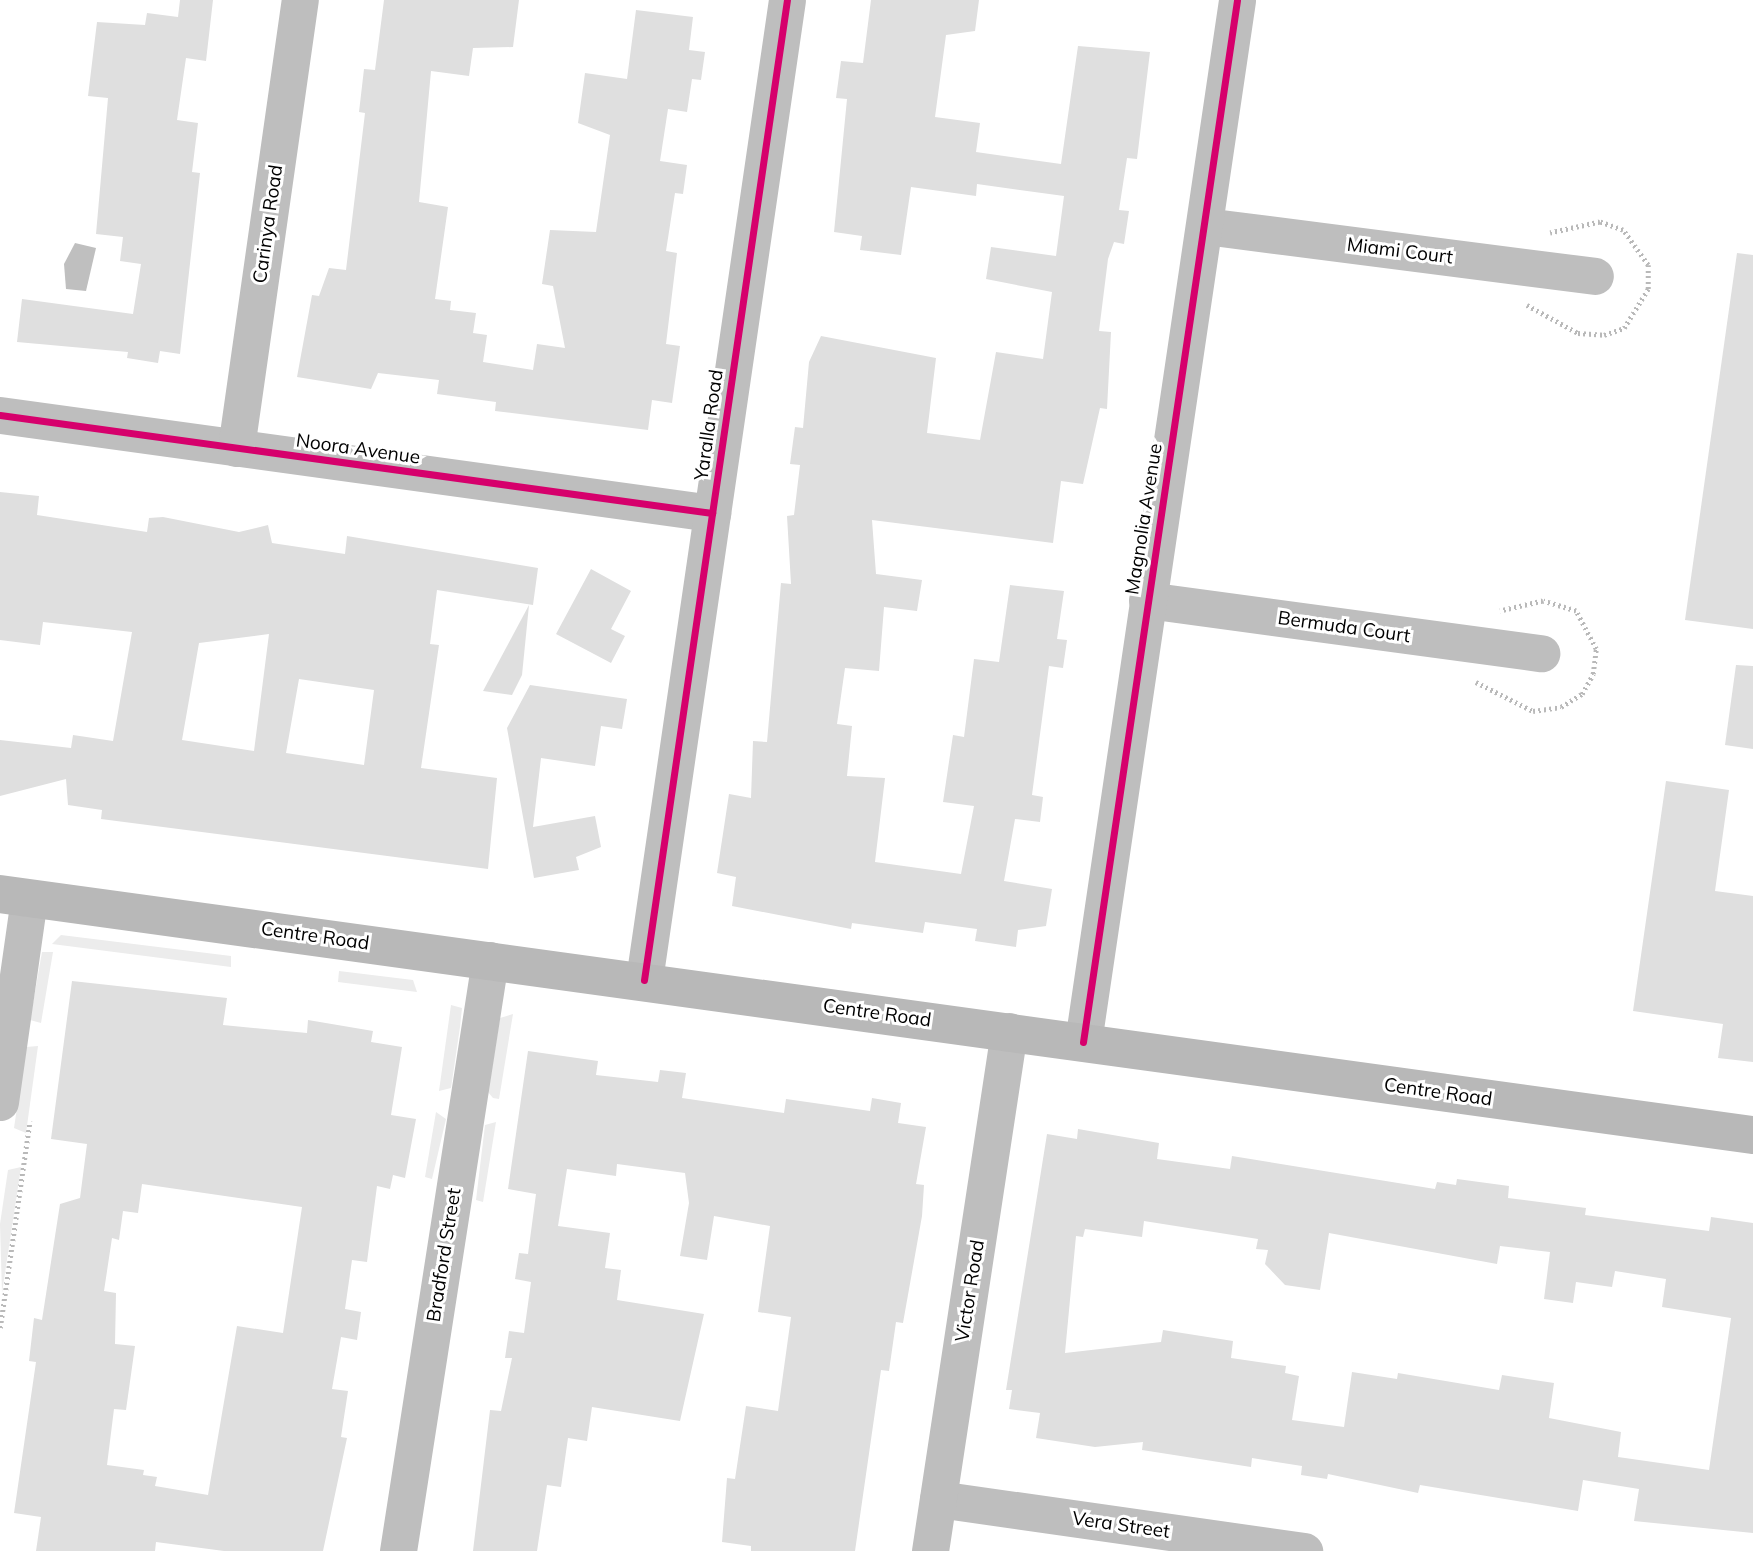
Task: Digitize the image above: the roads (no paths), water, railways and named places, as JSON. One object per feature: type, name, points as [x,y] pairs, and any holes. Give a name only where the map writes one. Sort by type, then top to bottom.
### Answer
[{"type":"main road","name":"Centre Road","points":[[15,896],[644,980],[1753,1135]]},
{"type":"street","name":"Carinya Road","points":[[236,448],[300,0]]},
{"type":"street","name":"Yaralla Road","points":[[644,980],[787,0]]},
{"type":"street","name":"Magnolia Avenue","points":[[1083,1042],[1237,0]]},
{"type":"street","name":"Miami Court","points":[[1205,226],[1595,276]]},
{"type":"street","name":"Noora Avenue","points":[[0,415],[712,513]]},
{"type":"street","name":"Bermuda Court","points":[[1147,600],[1541,653]]},
{"type":"street","points":[[0,1102],[15,896]]},
{"type":"street","name":"Bradford Street","points":[[398,1551],[490,960]]},
{"type":"street","name":"Victor Road","points":[[930,1551],[1009,1031]]},
{"type":"street","name":"Vera Street","points":[[938,1499],[1304,1551]]}]
